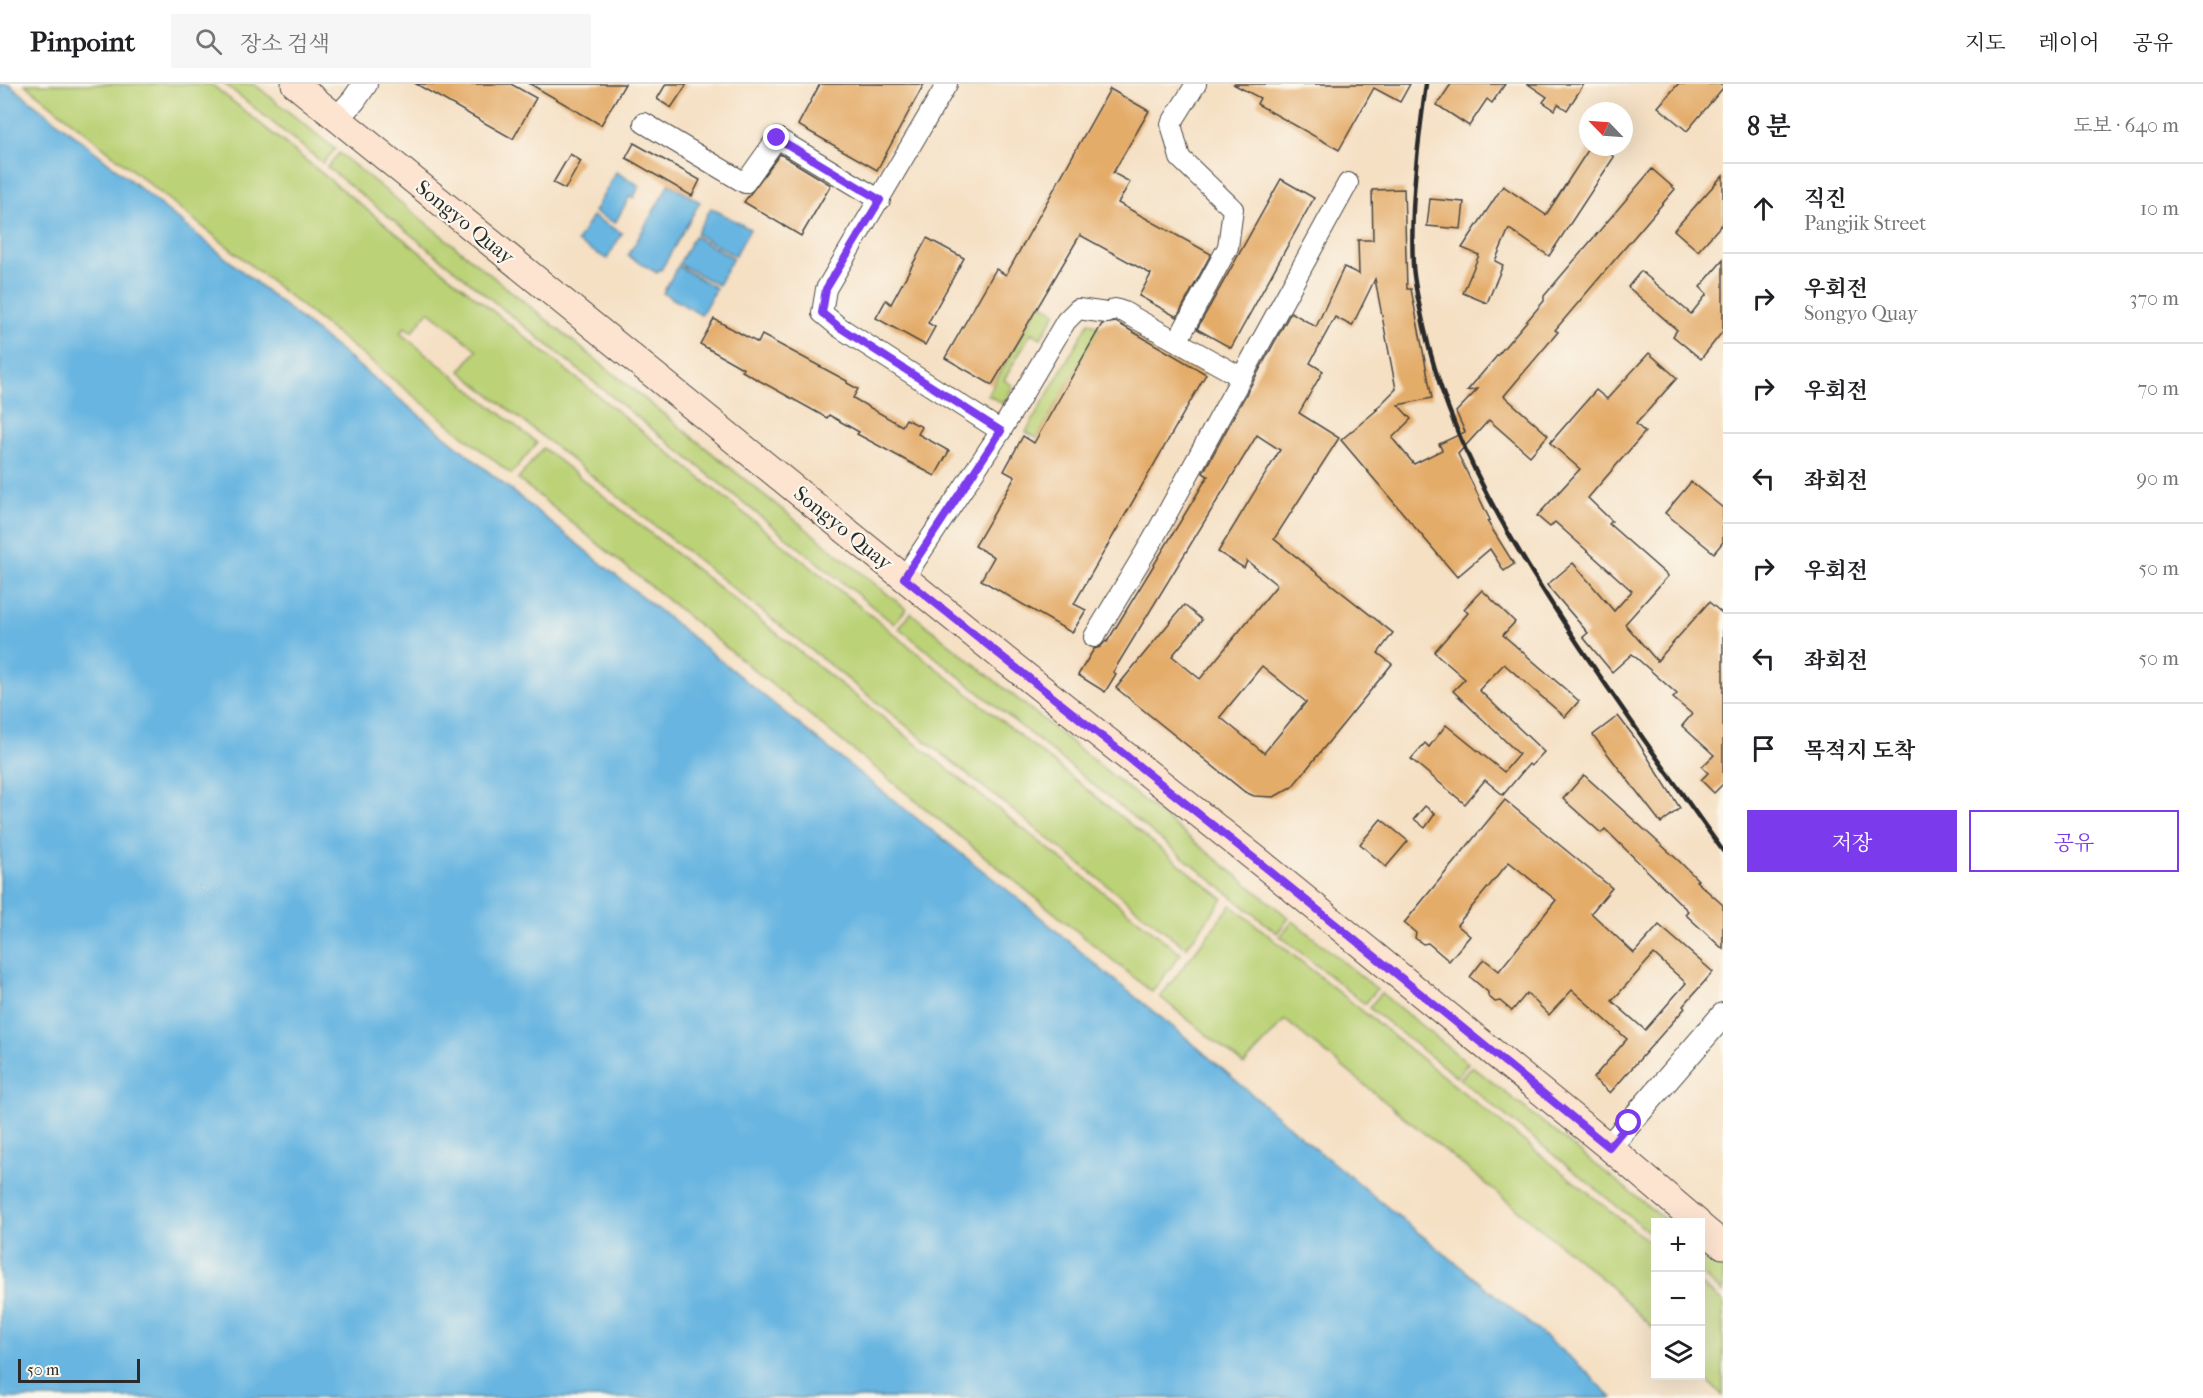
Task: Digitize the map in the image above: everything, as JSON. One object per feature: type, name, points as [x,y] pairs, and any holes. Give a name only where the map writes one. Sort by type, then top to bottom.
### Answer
[{"type":"main road","name":"Songyo Quay","points":[[295,84],[904,578],[1270,871],[1609,1147],[1692,1218]]},
{"type":"main road","points":[[1705,1229],[1723,1245]]},
{"type":"street","points":[[337,118],[365,84]]},
{"type":"street","points":[[947,84],[826,289],[822,313],[839,327],[1001,431]]},
{"type":"street","points":[[1178,340],[1228,247],[1233,209],[1180,158],[1171,124],[1196,84]]},
{"type":"street","points":[[644,123],[745,183],[777,138],[880,200]]},
{"type":"street","points":[[1094,637],[1152,541],[1348,183]]},
{"type":"street","points":[[904,578],[1001,431],[1066,321],[1078,309],[1107,313],[1115,309],[1178,340],[1241,376]]},
{"type":"street","points":[[1609,1147],[1723,1015]]},
{"type":"green space","points":[[25,84],[211,84],[1223,899],[1186,948],[460,371],[477,350],[429,311],[412,332],[405,327],[400,333],[537,443],[511,474]]},
{"type":"green space","points":[[225,84],[254,84],[335,149],[323,163]]},
{"type":"green space","points":[[339,153],[906,609],[894,624],[327,167]]},
{"type":"green space","points":[[1040,303],[1056,312],[1041,338],[1031,333],[1004,380],[1013,386],[1003,404],[988,395]]},
{"type":"green space","points":[[1089,322],[1100,328],[1037,438],[1026,432]]},
{"type":"green space","points":[[543,448],[1181,954],[1152,992],[518,479]]},
{"type":"green space","points":[[911,613],[1289,918],[1277,933],[899,628]]},
{"type":"green space","points":[[1231,905],[1651,1244],[1651,1326],[1606,1282],[1285,1020],[1244,1065],[1160,997]]},
{"type":"green space","points":[[1293,921],[1377,989],[1365,1004],[1280,936]]},
{"type":"green space","points":[[1381,993],[1468,1063],[1457,1077],[1369,1008]]},
{"type":"green space","points":[[1472,1066],[1663,1218],[1651,1218],[1651,1234],[1460,1079]]},
{"type":"green space","points":[[1705,1252],[1723,1268],[1723,1293],[1705,1277]]},
{"type":"green space","points":[[1705,1288],[1723,1302],[1723,1396],[1705,1378]]},
{"type":"water","points":[[0,84],[9,84],[98,154],[838,756],[1025,904],[1305,1140],[1586,1371],[1612,1398],[0,1398]]},
{"type":"water","points":[[616,172],[640,186],[633,198],[630,196],[615,223],[594,212]]},
{"type":"water","points":[[669,184],[700,202],[661,270],[659,269],[657,273],[628,256]]},
{"type":"water","points":[[711,208],[750,229],[735,256],[696,234]]},
{"type":"water","points":[[592,216],[622,233],[607,259],[577,242]]},
{"type":"water","points":[[694,236],[733,258],[718,285],[679,264]]},
{"type":"water","points":[[678,266],[716,288],[701,315],[663,293]]},
{"type":"building","points":[[416,84],[511,84],[536,98],[513,139]]},
{"type":"building","points":[[530,84],[625,84],[601,125]]},
{"type":"building","points":[[666,84],[687,84],[671,108],[657,99]]},
{"type":"building","points":[[820,84],[924,84],[877,170],[798,125]]},
{"type":"building","points":[[1233,84],[1410,84],[1400,102],[1374,88],[1339,150],[1257,104],[1260,98]]},
{"type":"building","points":[[1451,84],[1505,84],[1492,103],[1487,99],[1469,126],[1437,105]]},
{"type":"building","points":[[1528,84],[1584,84],[1567,110],[1558,104],[1555,110],[1543,102],[1547,97]]},
{"type":"building","points":[[1678,84],[1723,84],[1723,88],[1687,131],[1658,107]]},
{"type":"building","points":[[1110,89],[1149,111],[1113,173],[1130,182],[1118,203],[1211,254],[1177,317],[1139,296],[1151,274],[1080,235],[992,385],[945,358],[996,269],[1006,275]]},
{"type":"building","points":[[634,143],[700,180],[692,196],[626,158]]},
{"type":"building","points":[[570,154],[581,161],[565,189],[553,183]]},
{"type":"building","points":[[780,154],[831,185],[801,236],[744,202]]},
{"type":"building","points":[[1584,156],[1614,157],[1549,256],[1509,229],[1495,261],[1503,265],[1487,303],[1463,293],[1479,255],[1462,248],[1503,186],[1546,215]]},
{"type":"building","points":[[1652,169],[1675,189],[1555,330],[1558,332],[1504,396],[1548,435],[1530,456],[1489,420],[1458,454],[1490,520],[1487,521],[1514,564],[1504,571],[1490,549],[1457,577],[1341,440],[1378,409],[1375,410],[1396,389],[1375,279],[1352,326],[1335,317],[1310,363],[1323,371],[1299,413],[1339,438],[1274,539],[1393,633],[1378,653],[1392,664],[1292,787],[1274,797],[1254,796],[1245,792],[1116,688],[1184,605],[1202,620],[1172,656],[1200,679],[1277,585],[1247,561],[1244,568],[1218,552],[1280,450],[1257,435],[1113,672],[1116,674],[1105,692],[1078,675],[1094,649],[1107,642],[1208,476],[1203,473],[1291,312],[1316,327],[1344,267],[1359,274],[1358,240],[1373,240],[1372,190],[1404,189],[1407,289],[1411,289],[1432,398],[1398,405],[1411,419],[1392,438],[1414,464],[1442,450],[1439,444],[1465,432],[1456,412],[1478,389],[1467,391],[1544,301],[1544,296]],"holes":[[[1262,666],[1306,702],[1264,753],[1220,717]]]},
{"type":"building","points":[[1723,175],[1723,223],[1698,251],[1674,230]]},
{"type":"building","points":[[1281,179],[1314,198],[1231,348],[1197,329]]},
{"type":"building","points":[[1430,199],[1464,202],[1461,229],[1427,226]]},
{"type":"building","points":[[927,238],[964,258],[928,323],[935,327],[925,345],[876,318],[886,300],[891,304]]},
{"type":"building","points":[[1723,260],[1723,331],[1701,359],[1673,336],[1677,330],[1628,287],[1641,271],[1691,314],[1707,294],[1700,287]]},
{"type":"building","points":[[714,319],[758,343],[762,335],[847,381],[858,389],[853,398],[902,426],[906,419],[922,427],[918,434],[949,451],[935,476],[857,434],[859,432],[829,415],[827,418],[742,371],[744,369],[700,344]]},
{"type":"building","points":[[1116,322],[1206,374],[1074,604],[1086,610],[1072,633],[981,580],[994,557],[975,546],[1015,477],[1004,471],[1023,436],[1034,443],[1102,324]]},
{"type":"building","points":[[1649,353],[1677,378],[1636,424],[1645,432],[1588,498],[1612,521],[1609,524],[1668,576],[1625,624],[1657,661],[1709,602],[1723,614],[1723,784],[1714,793],[1701,780],[1708,773],[1702,767],[1714,755],[1682,726],[1692,714],[1673,698],[1677,694],[1632,654],[1612,672],[1583,637],[1588,633],[1547,585],[1573,563],[1614,611],[1632,591],[1555,522],[1550,527],[1537,516],[1580,469],[1550,443],[1596,390],[1607,399]]},
{"type":"building","points":[[1691,482],[1723,508],[1723,542],[1714,553],[1665,513]]},
{"type":"building","points":[[1482,590],[1515,622],[1503,635],[1579,701],[1565,717],[1504,664],[1479,690],[1544,752],[1531,766],[1529,764],[1503,795],[1485,780],[1465,804],[1411,759],[1425,743],[1429,747],[1446,725],[1504,772],[1519,754],[1453,691],[1465,679],[1434,652],[1468,613],[1464,609]]},
{"type":"building","points":[[1618,716],[1638,742],[1680,808],[1661,823],[1593,735]]},
{"type":"building","points":[[1584,775],[1679,861],[1698,880],[1696,881],[1723,905],[1723,949],[1685,914],[1688,911],[1605,829],[1601,833],[1563,799]]},
{"type":"building","points":[[1505,800],[1612,888],[1591,913],[1634,953],[1659,925],[1713,972],[1683,1006],[1685,1008],[1610,1093],[1593,1078],[1627,1039],[1572,990],[1549,1015],[1527,993],[1512,1011],[1500,1001],[1495,1002],[1488,996],[1488,992],[1470,977],[1484,959],[1499,971],[1556,900],[1509,862],[1457,925],[1470,936],[1449,961],[1428,943],[1423,944],[1415,938],[1416,933],[1404,923]],"holes":[[[1654,954],[1686,983],[1645,1030],[1612,1001]]]},
{"type":"building","points":[[1425,806],[1435,814],[1425,828],[1414,819]]},
{"type":"building","points":[[1381,819],[1408,841],[1386,867],[1360,844]]},
{"type":"railway","points":[[1426,84],[1414,197],[1413,265],[1424,327],[1435,371],[1450,413],[1487,494],[1531,572],[1598,673],[1723,851]]},
{"type":"route","points":[[777,138],[880,200],[826,289],[822,313],[839,327],[1001,431],[904,578],[1270,871],[1609,1147],[1629,1123]]}]
